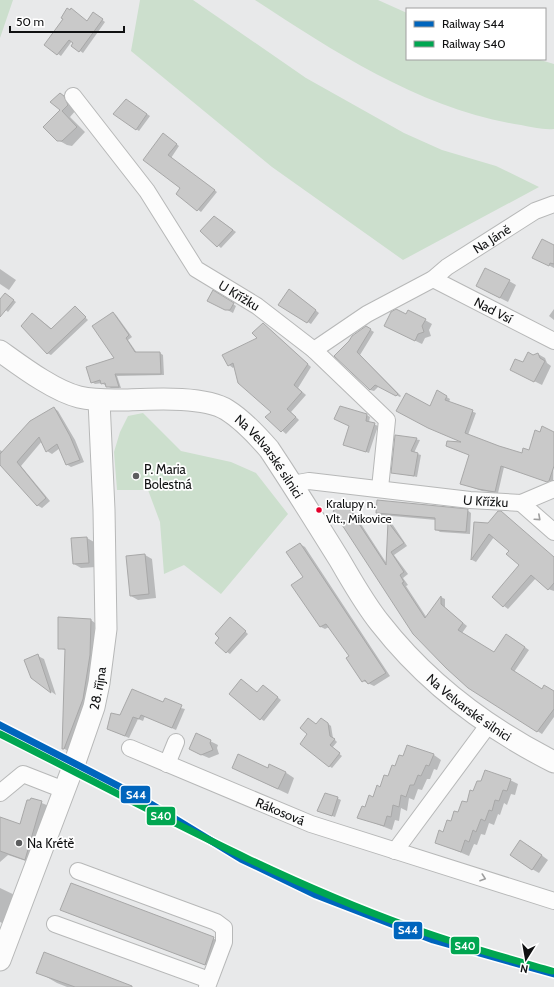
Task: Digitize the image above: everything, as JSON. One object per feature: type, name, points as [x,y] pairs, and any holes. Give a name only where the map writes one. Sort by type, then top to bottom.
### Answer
[{"type":"main road","name":"Na Velvarské silnici","points":[[0,351],[68,393],[99,401],[162,399],[207,402],[226,409],[259,437],[269,449],[380,623],[416,663],[446,693],[489,724],[554,762]]},
{"type":"main road","name":"28. října","points":[[0,960],[4,940],[64,790],[94,707],[103,660],[105,604],[99,401]]},
{"type":"street","name":"U Křížku","points":[[73,96],[147,191],[196,269],[257,306],[314,350],[387,420],[380,488]]},
{"type":"street","name":"Na Jáně","points":[[314,350],[367,314],[433,279],[447,267],[535,211],[554,204]]},
{"type":"street","name":"Nad Vsí","points":[[433,279],[554,341]]},
{"type":"street","name":"U Křížku","points":[[292,484],[309,481],[380,488],[470,500],[521,503],[554,490]]},
{"type":"street","name":"U Křížku","points":[[521,503],[554,532]]},
{"type":"street","points":[[395,851],[489,724]]},
{"type":"street","points":[[168,764],[176,742]]},
{"type":"street","name":"Rákosová","points":[[130,748],[311,824],[554,900]]},
{"type":"street","points":[[0,793],[23,774],[64,790]]},
{"type":"street","points":[[55,924],[208,983],[224,942],[224,928],[216,922],[78,871]]},
{"type":"green space","points":[[0,0],[13,0],[0,38]]},
{"type":"green space","points":[[140,0],[193,0],[306,78],[404,133],[442,150],[496,166],[539,187],[403,260],[272,167],[131,51]]},
{"type":"green space","points":[[255,0],[378,0],[406,13],[406,60],[540,60],[554,64],[554,129],[538,128],[485,117],[449,107],[382,77],[317,40]]},
{"type":"green space","points":[[143,413],[181,451],[231,462],[256,473],[288,514],[221,594],[184,565],[164,574],[160,522],[148,490],[117,490],[114,452],[120,432],[128,416]]},
{"type":"building","points":[[67,8],[70,10],[71,8],[87,21],[93,12],[103,19],[79,52],[71,46],[73,43],[69,40],[57,55],[44,45],[63,19],[61,18]]},
{"type":"building","points":[[60,93],[64,96],[68,105],[62,111],[77,127],[62,141],[57,141],[43,127],[60,110],[50,102]]},
{"type":"building","points":[[126,99],[147,114],[136,130],[113,114]]},
{"type":"building","points":[[163,133],[177,144],[168,155],[215,190],[197,211],[176,194],[180,188],[143,160]]},
{"type":"building","points":[[214,216],[233,230],[217,247],[200,231]]},
{"type":"building","points":[[542,239],[554,245],[554,264],[550,263],[549,266],[532,258]]},
{"type":"building","points":[[485,268],[510,280],[500,298],[476,286]]},
{"type":"building","points":[[289,289],[316,310],[307,323],[278,305]]},
{"type":"building","points":[[213,290],[234,303],[230,310],[225,310],[207,301]]},
{"type":"building","points":[[5,293],[14,300],[0,317],[0,299]]},
{"type":"building","points":[[75,306],[86,317],[47,354],[21,326],[32,313],[51,329]]},
{"type":"building","points":[[396,309],[406,314],[408,310],[426,319],[422,326],[424,332],[418,334],[415,341],[384,326],[391,312]]},
{"type":"building","points":[[113,312],[129,335],[126,338],[135,352],[160,352],[161,374],[115,374],[119,387],[106,387],[105,383],[101,384],[100,380],[91,383],[86,367],[114,358],[92,326]]},
{"type":"building","points":[[263,323],[308,364],[294,385],[302,392],[287,409],[296,417],[281,432],[265,417],[271,412],[238,383],[233,363],[228,366],[222,355],[257,338],[252,333]]},
{"type":"building","points":[[366,326],[371,329],[357,352],[398,394],[396,396],[375,385],[370,390],[334,356],[352,336]]},
{"type":"building","points":[[528,352],[533,355],[538,353],[540,358],[545,361],[534,382],[510,370],[515,359],[523,362]]},
{"type":"building","points":[[437,390],[447,396],[445,400],[473,410],[465,433],[499,446],[522,453],[523,448],[529,450],[535,430],[540,432],[542,426],[554,432],[554,466],[549,481],[547,482],[501,466],[495,492],[460,484],[469,455],[446,446],[447,441],[461,442],[428,428],[396,411],[406,393],[430,406]]},
{"type":"building","points":[[340,406],[367,414],[366,421],[375,423],[366,452],[343,445],[349,426],[334,419]]},
{"type":"building","points":[[54,407],[70,436],[80,460],[66,465],[57,444],[46,452],[39,437],[17,462],[46,498],[37,506],[0,465],[0,454],[30,421]]},
{"type":"building","points":[[395,435],[417,438],[411,451],[418,453],[414,476],[391,473]]},
{"type":"building","points":[[377,500],[468,509],[466,532],[435,530],[435,518],[376,513]]},
{"type":"building","points":[[343,504],[345,508],[348,507],[386,565],[388,522],[404,543],[391,552],[404,572],[400,575],[404,582],[402,583],[425,618],[441,596],[441,604],[463,623],[458,630],[494,652],[506,634],[525,647],[511,669],[542,689],[544,685],[554,691],[554,709],[537,732],[468,688],[413,634],[333,511]]},
{"type":"building","points":[[498,511],[501,511],[554,557],[554,583],[548,590],[531,575],[503,607],[492,597],[519,565],[506,554],[509,551],[489,534],[471,560],[474,522],[488,523]]},
{"type":"building","points":[[87,537],[89,563],[73,564],[71,538]]},
{"type":"building","points":[[300,543],[386,673],[368,684],[365,680],[362,682],[346,658],[349,656],[326,624],[320,627],[291,585],[303,577],[286,552]]},
{"type":"building","points":[[145,554],[149,594],[130,596],[126,556]]},
{"type":"building","points":[[58,617],[91,619],[90,655],[83,699],[64,749],[62,749],[65,649],[58,649]]},
{"type":"building","points":[[230,617],[246,631],[226,653],[215,643],[219,638],[215,634]]},
{"type":"building","points":[[38,654],[51,693],[31,678],[24,660]]},
{"type":"building","points":[[241,679],[257,692],[263,685],[278,697],[260,720],[229,694]]},
{"type":"building","points":[[132,689],[163,702],[165,698],[182,705],[172,728],[141,715],[139,719],[133,717],[125,736],[107,729],[111,713],[120,715]]},
{"type":"building","points":[[308,718],[316,724],[321,718],[328,723],[330,736],[335,739],[330,745],[340,753],[329,767],[300,744],[307,734],[300,728]]},
{"type":"building","points":[[196,733],[211,740],[210,743],[213,750],[201,755],[189,749]]},
{"type":"building","points":[[407,745],[434,754],[429,766],[426,765],[421,776],[418,775],[414,785],[410,785],[406,797],[401,795],[399,807],[393,805],[391,817],[387,816],[384,826],[357,818],[362,806],[365,807],[369,795],[373,797],[377,785],[380,787],[384,775],[388,776],[392,765],[395,766],[399,755],[403,756]]},
{"type":"building","points":[[238,754],[268,768],[269,764],[286,772],[278,789],[232,768]]},
{"type":"building","points":[[485,770],[511,779],[507,791],[503,790],[499,801],[495,800],[492,811],[489,810],[485,821],[481,819],[476,832],[473,830],[469,842],[465,840],[461,852],[435,843],[439,830],[443,832],[447,820],[451,821],[454,811],[458,812],[462,801],[467,802],[470,790],[473,791],[477,781],[481,781]]},
{"type":"building","points":[[325,793],[338,797],[332,816],[317,811]]},
{"type":"building","points":[[31,798],[42,801],[25,860],[0,851],[0,817],[20,824],[27,800],[30,800]]},
{"type":"building","points":[[520,840],[542,855],[532,870],[510,855]]},
{"type":"building","points":[[71,883],[214,937],[205,965],[60,910]]},
{"type":"building","points":[[44,952],[132,987],[75,987],[36,973]]},
{"type":"rail line","name":"S44","points":[[0,725],[136,795],[241,859],[316,895],[433,940],[554,974]]},
{"type":"rail line","name":"S40","points":[[0,734],[201,836],[303,884],[425,933],[552,971]]},
{"type":"place","name":"P. Maria Bolestná","points":[[136,476]]},
{"type":"place","name":"Kralupy n. Vlt., Mikovice","points":[[319,510]]},
{"type":"place","name":"Na Krétě","points":[[19,843]]}]
